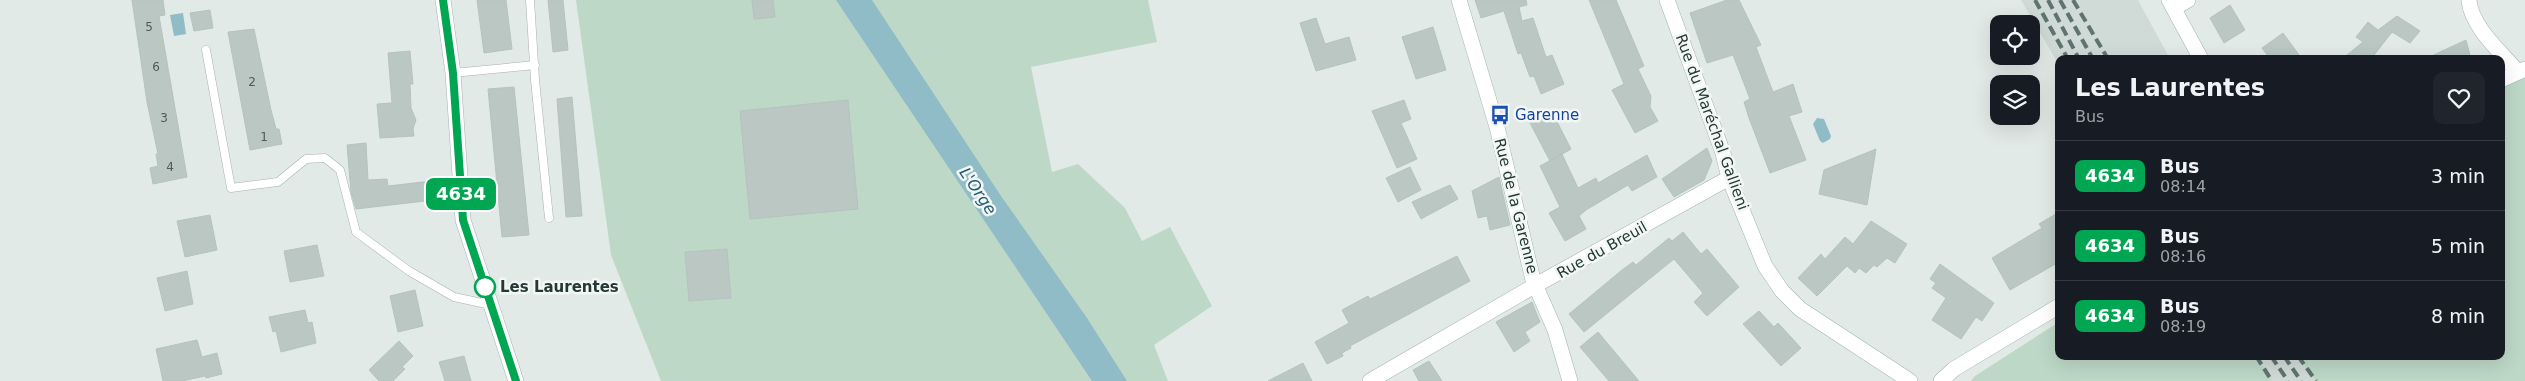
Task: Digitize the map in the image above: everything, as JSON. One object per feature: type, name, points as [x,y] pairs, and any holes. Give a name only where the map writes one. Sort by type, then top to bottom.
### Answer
[{"type":"street","points":[[443,0],[453,73],[463,220],[516,381]]},
{"type":"street","name":"Rue de la Garenne","points":[[1459,0],[1497,127],[1533,280],[1555,330],[1570,381]]},
{"type":"street","name":"Rue du Maréchal Gallieni","points":[[1667,0],[1723,153],[1729,178],[1765,266],[1782,291],[1800,309],[1910,381]]},
{"type":"street","points":[[2188,0],[2172,4],[2199,55]]},
{"type":"street","points":[[2470,0],[2474,16],[2484,31],[2522,71],[2505,78]]},
{"type":"street","name":"Rue du Breuil","points":[[1370,381],[1536,285],[1729,178]]},
{"type":"street","points":[[1940,381],[1954,369],[2055,308]]},
{"type":"lane","points":[[530,0],[534,65],[549,218]]},
{"type":"lane","points":[[206,50],[231,188],[278,182],[306,159],[325,158],[340,170],[356,232],[409,271],[454,297],[491,306]]},
{"type":"lane","points":[[453,73],[534,65]]},
{"type":"shaded area","points":[[2021,0],[2138,0],[2168,55],[2055,55],[2055,58],[2040,32],[2040,15],[2030,15]]},
{"type":"shaded area","points":[[2244,360],[2362,360],[2377,381],[2257,381]]},
{"type":"green space","points":[[576,0],[1148,0],[1157,42],[1031,67],[1052,172],[1078,164],[1125,208],[1142,241],[1170,227],[1212,306],[1154,345],[1168,381],[661,381],[611,255]]},
{"type":"green space","points":[[2525,69],[2525,381],[2316,381],[2301,360],[2505,360],[2505,78]]},
{"type":"green space","points":[[2055,325],[2055,360],[2259,360],[2272,381],[1971,381],[1975,376]]},
{"type":"water","name":"L'Orge","points":[[836,0],[872,0],[1001,196],[1087,318],[1127,381],[1092,381]]},
{"type":"water","points":[[183,13],[186,34],[174,36],[170,15]]},
{"type":"water","points":[[1817,118],[1824,119],[1831,136],[1830,139],[1823,143],[1820,141],[1813,124]]},
{"type":"building","points":[[132,0],[163,0],[165,15],[159,16],[187,177],[153,184],[150,168],[158,166],[156,154],[158,154],[147,102]]},
{"type":"building","points":[[477,0],[506,0],[512,49],[484,53]]},
{"type":"building","points":[[548,0],[563,0],[568,50],[553,52]]},
{"type":"building","points":[[752,0],[773,0],[775,17],[754,19]]},
{"type":"building","points":[[1475,0],[1526,0],[1527,5],[1519,7],[1522,21],[1533,18],[1546,57],[1552,55],[1564,84],[1541,94],[1534,76],[1530,77],[1521,53],[1518,54],[1504,11],[1481,18]]},
{"type":"building","points":[[1589,0],[1616,0],[1644,66],[1638,69],[1651,96],[1650,107],[1658,121],[1635,133],[1612,90],[1624,84]]},
{"type":"building","points":[[1727,0],[1739,0],[1761,45],[1756,47],[1773,92],[1793,84],[1802,112],[1789,116],[1806,160],[1770,173],[1749,118],[1744,102],[1750,99],[1733,55],[1707,63],[1690,13]]},
{"type":"building","points":[[2230,5],[2245,30],[2224,43],[2210,18]]},
{"type":"building","points":[[210,10],[213,28],[194,31],[190,13]]},
{"type":"building","points":[[2397,16],[2420,31],[2410,43],[2392,32],[2374,55],[2347,55],[2363,42],[2356,37],[2368,22],[2378,30]]},
{"type":"building","points":[[1316,18],[1325,44],[1349,37],[1356,60],[1316,71],[1300,23]]},
{"type":"building","points":[[1433,27],[1446,70],[1416,79],[1402,37]]},
{"type":"building","points":[[254,29],[271,110],[276,129],[279,129],[282,144],[250,150],[228,32]]},
{"type":"building","points":[[2283,33],[2299,55],[2267,55],[2262,48]]},
{"type":"building","points":[[2466,40],[2470,55],[2434,55]]},
{"type":"building","points":[[410,51],[413,84],[410,84],[411,108],[416,120],[413,129],[414,136],[380,138],[377,104],[392,103],[388,53]]},
{"type":"building","points":[[514,87],[529,235],[502,237],[488,89]]},
{"type":"building","points":[[572,97],[582,216],[566,217],[557,99]]},
{"type":"building","points":[[848,100],[858,209],[750,219],[740,111]]},
{"type":"building","points":[[1404,100],[1411,119],[1401,123],[1417,159],[1397,168],[1372,111]]},
{"type":"building","points":[[1551,110],[1571,149],[1550,161],[1529,121]]},
{"type":"building","points":[[366,143],[368,180],[387,179],[388,186],[449,179],[451,198],[356,209],[351,192],[347,145]]},
{"type":"building","points":[[1707,148],[1712,161],[1704,180],[1674,197],[1662,179]]},
{"type":"building","points":[[1876,149],[1867,205],[1819,194],[1824,170]]},
{"type":"building","points":[[1562,154],[1578,188],[1596,178],[1598,183],[1647,155],[1657,177],[1632,191],[1628,185],[1586,210],[1579,216],[1586,229],[1565,241],[1549,213],[1560,207],[1540,166]]},
{"type":"building","points":[[1410,167],[1421,190],[1398,202],[1386,178]]},
{"type":"building","points":[[1499,177],[1510,225],[1490,230],[1487,216],[1478,218],[1472,191]]},
{"type":"building","points":[[1450,185],[1458,199],[1421,219],[1412,202]]},
{"type":"building","points":[[2055,214],[2055,264],[2010,290],[1992,258],[2042,228],[2039,224]]},
{"type":"building","points":[[210,215],[217,250],[185,257],[177,221]]},
{"type":"building","points":[[1871,221],[1907,244],[1895,263],[1887,258],[1877,267],[1874,265],[1866,273],[1859,268],[1855,273],[1847,266],[1817,296],[1798,278],[1821,254],[1825,259],[1845,237],[1853,244]]},
{"type":"building","points":[[1683,232],[1701,254],[1707,249],[1739,287],[1707,316],[1694,302],[1703,293],[1674,259],[1584,332],[1569,314],[1633,262],[1636,265],[1669,238],[1672,241]]},
{"type":"building","points":[[317,245],[324,276],[290,282],[284,251]]},
{"type":"building","points":[[727,249],[731,298],[689,301],[685,252]]},
{"type":"building","points":[[1457,256],[1470,281],[1350,346],[1351,348],[1342,353],[1343,356],[1327,364],[1315,342],[1349,323],[1342,310],[1368,296],[1370,299]]},
{"type":"building","points":[[1940,264],[1994,303],[1982,321],[1976,317],[1961,339],[1932,320],[1946,298],[1932,288],[1936,283],[1930,279]]},
{"type":"building","points":[[187,271],[193,304],[165,311],[157,278]]},
{"type":"building","points":[[415,290],[423,326],[398,332],[390,296]]},
{"type":"building","points":[[1532,302],[1540,322],[1525,332],[1530,341],[1514,352],[1496,322]]},
{"type":"building","points":[[305,310],[308,323],[312,322],[316,343],[281,352],[276,331],[273,332],[269,317]]},
{"type":"building","points":[[1759,311],[1774,327],[1778,323],[1801,348],[1781,366],[1743,324]]},
{"type":"building","points":[[1598,332],[1639,381],[1609,381],[1580,347]]},
{"type":"building","points":[[197,340],[202,357],[217,353],[222,374],[182,381],[163,381],[156,349]]},
{"type":"building","points":[[399,341],[413,356],[402,367],[405,369],[393,381],[379,381],[369,370]]},
{"type":"building","points":[[464,356],[471,381],[445,381],[439,362]]},
{"type":"building","points":[[1429,361],[1442,381],[1419,381],[1413,370]]},
{"type":"building","points":[[1303,363],[1312,381],[1268,381]]},
{"type":"railway","points":[[2035,0],[2066,55]]},
{"type":"railway","points":[[2048,0],[2077,55]]},
{"type":"railway","points":[[2060,0],[2091,55]]},
{"type":"railway","points":[[2073,0],[2106,55]]},
{"type":"railway","points":[[2259,360],[2272,381]]},
{"type":"railway","points":[[2274,360],[2288,381]]},
{"type":"railway","points":[[2287,360],[2301,381]]},
{"type":"railway","points":[[2301,360],[2316,381]]},
{"type":"bus line","name":"4634","points":[[443,0],[453,73],[463,220],[516,381]]},
{"type":"place","name":"Garenne","points":[[1500,115]]},
{"type":"place","name":"Les Laurentes","points":[[485,287]]}]
